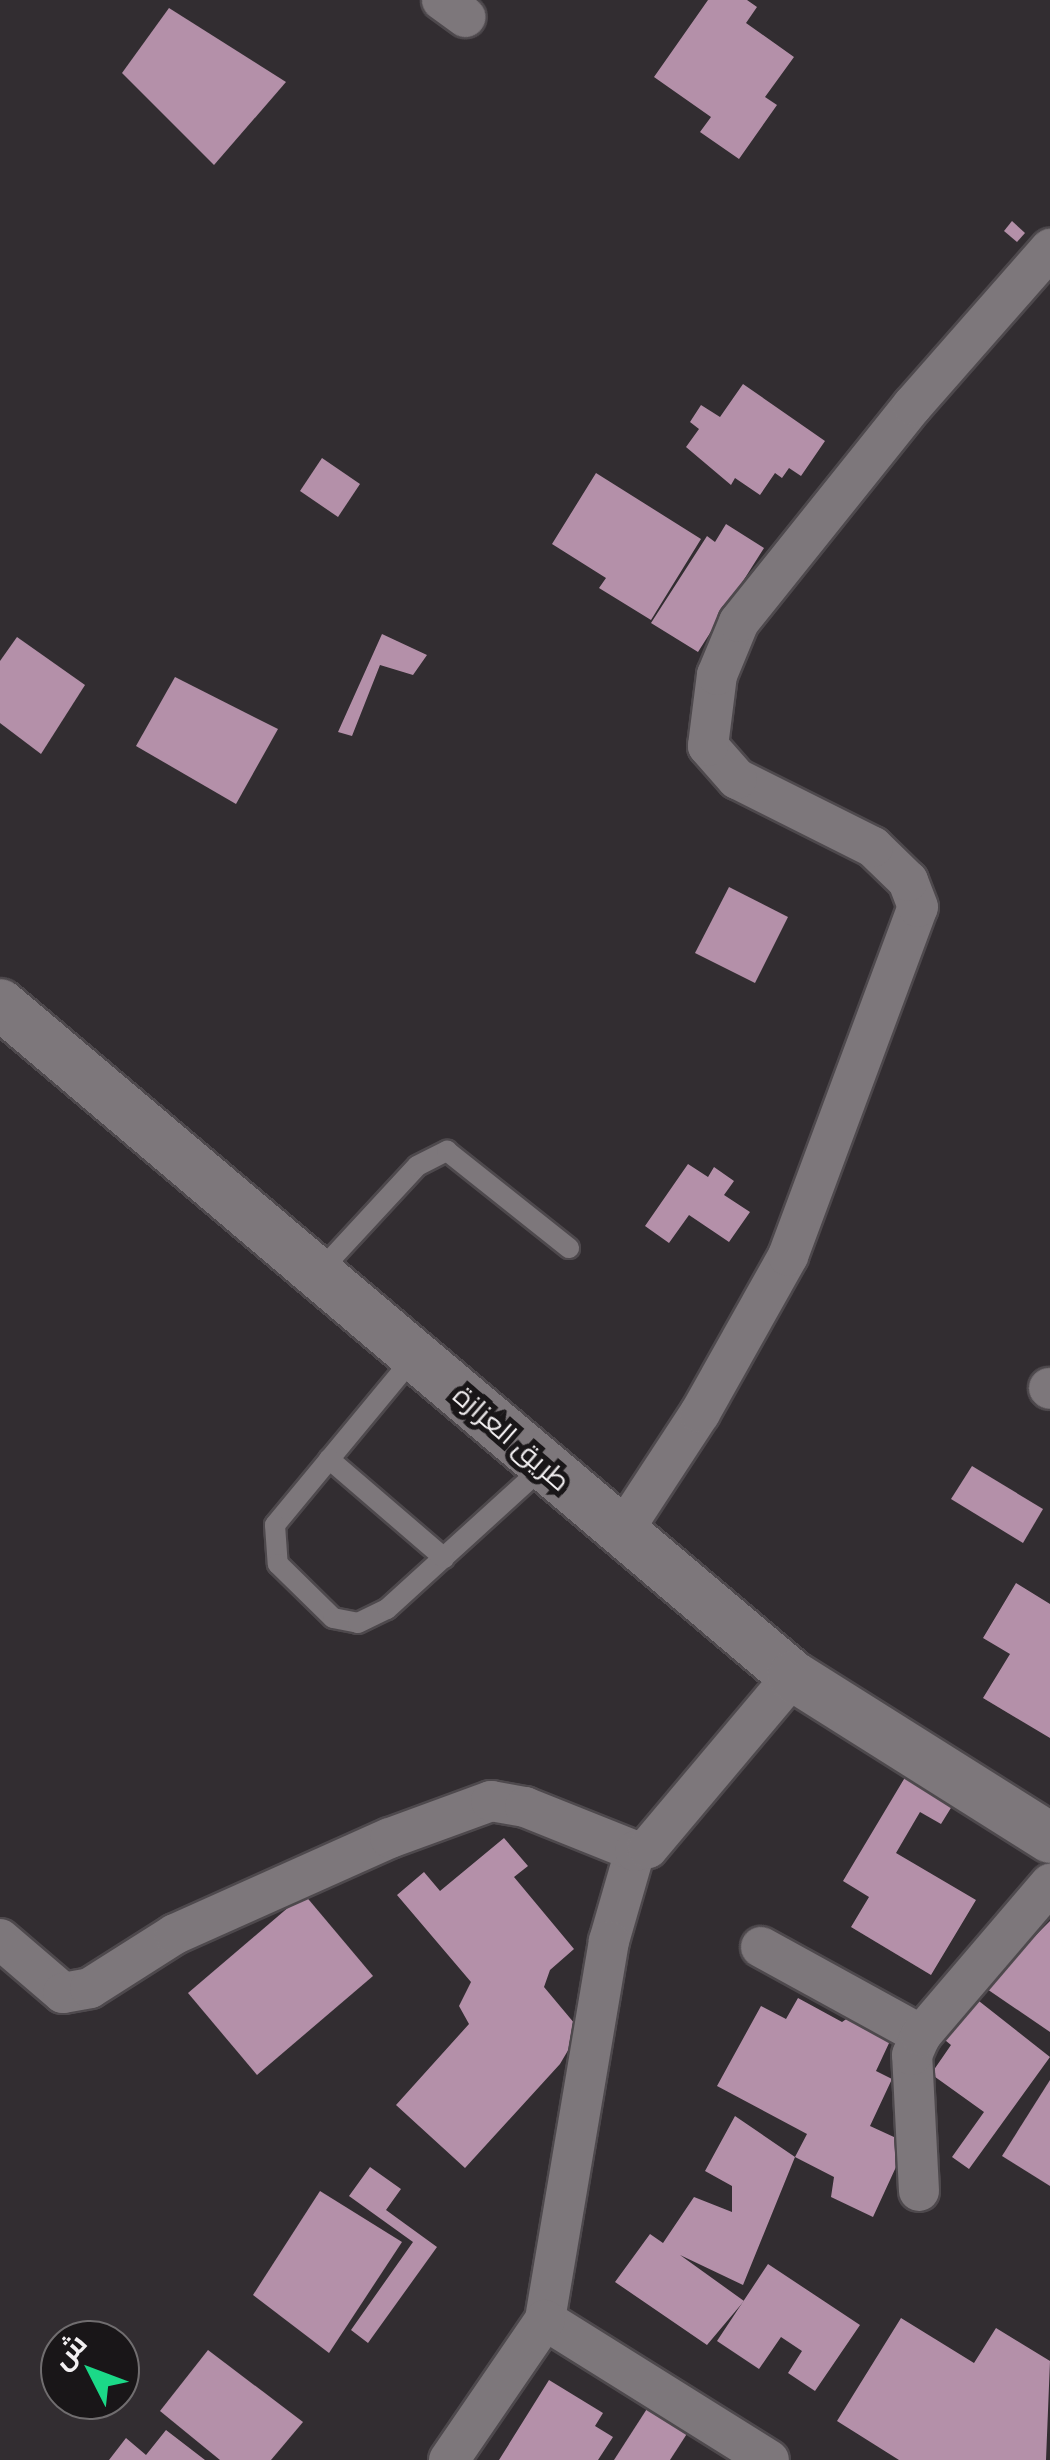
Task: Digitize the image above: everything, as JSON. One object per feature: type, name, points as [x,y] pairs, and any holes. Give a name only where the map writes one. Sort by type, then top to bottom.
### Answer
[{"type":"street","points":[[622,1532],[700,1412],[788,1256],[918,907],[908,881],[872,847],[737,778],[708,746],[717,675],[738,622],[913,405],[1050,249]]},
{"type":"street","name":"طريق العزازة","points":[[0,1004],[793,1676],[1050,1838]]},
{"type":"street","points":[[450,2460],[546,2320],[609,1941],[636,1851],[664,1832],[793,1676]]},
{"type":"street","points":[[0,1939],[63,1993],[90,1988],[175,1934],[390,1838],[491,1801],[525,1807],[636,1851]]},
{"type":"street","points":[[919,2191],[912,2055],[921,2036],[1050,1884]]},
{"type":"street","points":[[761,1947],[921,2036]]},
{"type":"street","points":[[546,2320],[769,2460]]},
{"type":"lane","points":[[318,1272],[417,1166],[447,1151],[569,1248]]},
{"type":"lane","points":[[415,1355],[275,1525],[272,1548],[278,1564],[333,1618],[358,1623],[388,1609],[544,1465]]},
{"type":"lane","points":[[329,1459],[444,1558]]},
{"type":"building","points":[[708,0],[747,0],[757,7],[746,23],[794,57],[765,97],[777,105],[739,159],[700,132],[711,117],[654,77]]},
{"type":"building","points":[[169,8],[286,82],[214,165],[122,73]]},
{"type":"building","points":[[1012,221],[1025,233],[1017,242],[1004,231]]},
{"type":"building","points":[[743,384],[825,441],[801,476],[789,468],[782,478],[775,473],[760,495],[735,478],[731,485],[686,447],[699,429],[690,422],[701,405],[720,417]]},
{"type":"building","points":[[322,458],[360,484],[338,517],[300,491]]},
{"type":"building","points":[[596,473],[701,539],[651,620],[599,588],[606,578],[552,544]]},
{"type":"building","points":[[726,524],[764,548],[698,652],[651,623],[707,536],[715,542]]},
{"type":"building","points":[[382,634],[427,655],[413,675],[380,665],[352,736],[338,732]]},
{"type":"building","points":[[17,637],[85,685],[41,754],[0,723],[0,661]]},
{"type":"building","points":[[175,677],[278,729],[236,804],[136,746]]},
{"type":"building","points":[[729,887],[788,917],[755,983],[695,953]]},
{"type":"building","points":[[688,1164],[708,1177],[714,1167],[734,1181],[724,1195],[750,1212],[729,1242],[689,1215],[669,1243],[645,1226]]},
{"type":"building","points":[[972,1466],[1043,1509],[1023,1543],[951,1499]]},
{"type":"building","points":[[1016,1583],[1050,1604],[1050,1738],[983,1698],[1010,1654],[983,1638]]},
{"type":"building","points":[[907,1774],[954,1803],[941,1824],[920,1812],[896,1853],[976,1900],[931,1975],[851,1927],[869,1897],[843,1881]]},
{"type":"building","points":[[504,1838],[528,1866],[514,1877],[574,1949],[550,1970],[544,1987],[580,2030],[560,2064],[465,2168],[396,2105],[469,2024],[459,2006],[471,1982],[397,1895],[424,1872],[440,1891]]},
{"type":"building","points":[[304,1894],[373,1976],[257,2075],[188,1993]]},
{"type":"building","points":[[1050,1921],[1050,2032],[984,1987]]},
{"type":"building","points":[[970,1994],[1050,2057],[969,2169],[952,2157],[984,2112],[931,2074],[951,2045],[940,2036]]},
{"type":"building","points":[[798,1998],[842,2022],[861,2009],[897,2026],[876,2071],[892,2079],[870,2126],[907,2143],[873,2217],[831,2197],[834,2177],[795,2157],[807,2134],[717,2086],[761,2006],[786,2019]]},
{"type":"building","points":[[1050,2080],[1050,2186],[1002,2156]]},
{"type":"building","points":[[735,2116],[795,2157],[743,2285],[680,2255],[744,2301],[707,2345],[615,2282],[650,2234],[663,2243],[694,2197],[732,2212],[732,2186],[705,2171]]},
{"type":"building","points":[[370,2167],[401,2189],[386,2210],[437,2247],[368,2343],[351,2330],[413,2242],[349,2196]]},
{"type":"building","points":[[320,2191],[402,2242],[329,2353],[253,2295]]},
{"type":"building","points":[[768,2264],[860,2325],[815,2391],[788,2373],[802,2351],[781,2337],[759,2369],[717,2341]]},
{"type":"building","points":[[901,2318],[974,2363],[996,2328],[1050,2361],[1046,2460],[899,2460],[837,2421]]},
{"type":"building","points":[[208,2350],[303,2422],[271,2460],[220,2460],[160,2411]]},
{"type":"building","points":[[549,2380],[603,2413],[595,2426],[613,2437],[598,2460],[499,2460]]},
{"type":"building","points":[[652,2401],[692,2426],[670,2460],[614,2460]]},
{"type":"building","points":[[166,2430],[205,2460],[109,2460],[126,2438],[146,2455]]}]
